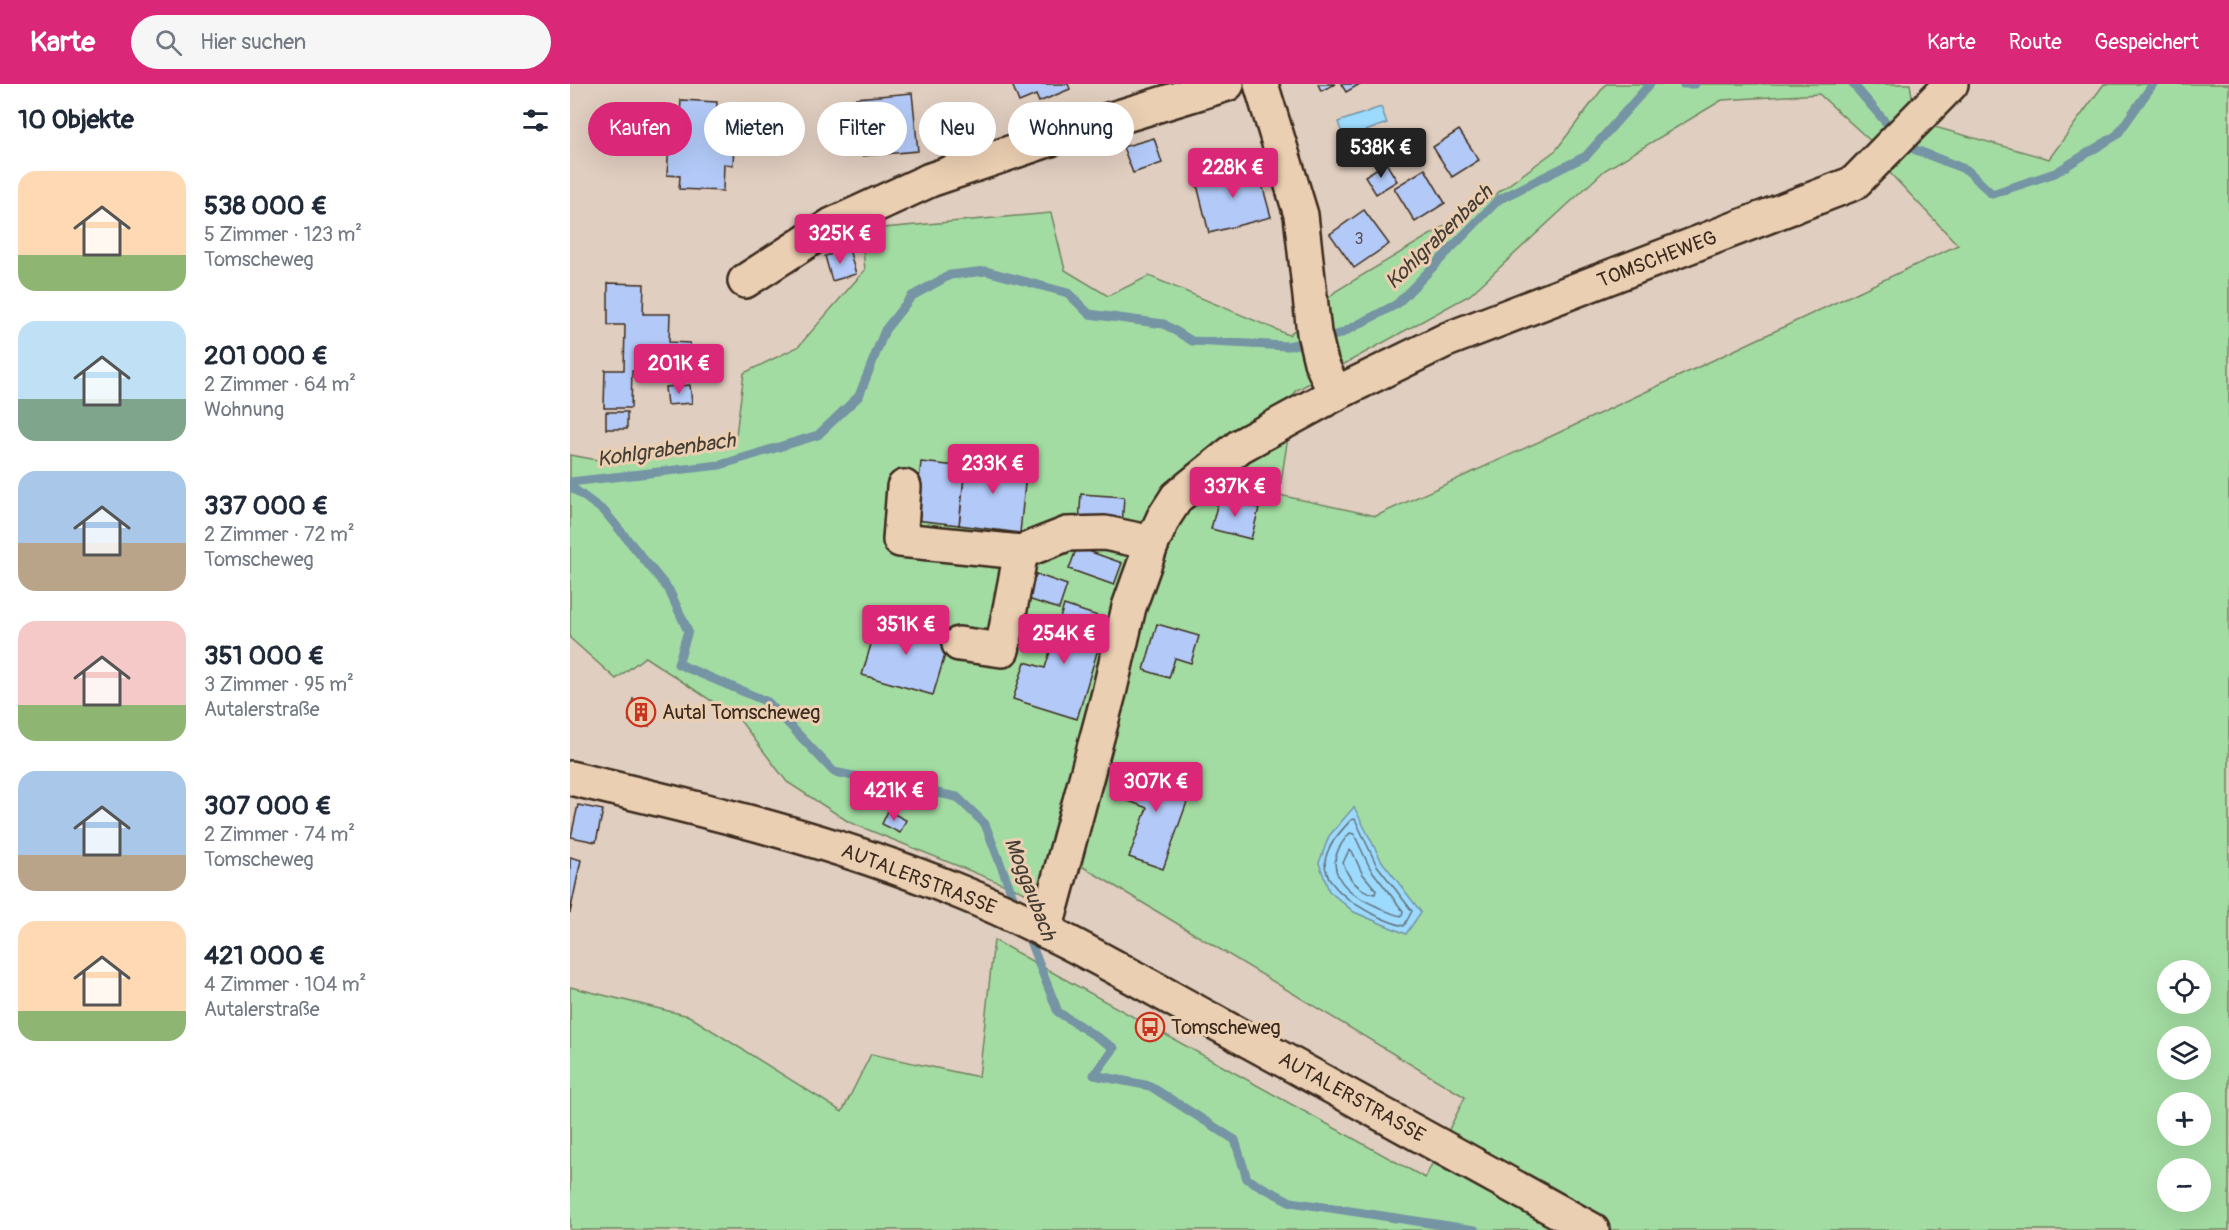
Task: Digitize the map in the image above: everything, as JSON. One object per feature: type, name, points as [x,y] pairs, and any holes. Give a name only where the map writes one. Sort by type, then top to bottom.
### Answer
[{"type":"street","points":[[745,281],[832,225],[930,180],[1089,126],[1227,84]]},
{"type":"street","points":[[1261,84],[1301,215],[1317,348],[1335,394]]},
{"type":"street","name":"TOMSCHEWEG","points":[[1032,925],[1109,693],[1129,607],[1152,543],[1164,517],[1177,497],[1240,446],[1335,394],[1446,339],[1854,183],[1951,84]]},
{"type":"street","points":[[904,487],[900,540],[1021,552],[1067,534],[1105,533],[1152,543]]},
{"type":"street","points":[[959,644],[1002,650],[1021,552]]},
{"type":"street","name":"AUTALERSTRASSE","points":[[570,778],[701,809],[810,839],[890,864],[963,893],[1032,925],[1337,1088],[1592,1230]]},
{"type":"green space","points":[[1606,84],[1910,84],[1913,103],[1874,144],[1819,94],[1722,100],[1605,170],[1470,295],[1295,391],[1279,495],[1376,516],[1958,245],[1889,172],[1935,127],[2049,159],[2104,84],[2229,84],[2229,1230],[570,1230],[570,987],[689,1016],[842,1112],[871,1054],[979,1077],[994,940],[1425,1178],[1465,1097],[1050,847],[1035,897],[849,822],[787,782],[739,719],[645,657],[616,679],[570,638],[570,455],[619,464],[736,435],[744,373],[798,347],[865,270],[861,230],[1051,213],[1065,270],[1108,296],[1149,276],[1289,335],[1336,291],[1485,202],[1556,150]]},
{"type":"water","points":[[1381,107],[1387,123],[1344,139],[1338,122]]},
{"type":"water","points":[[1354,807],[1381,860],[1421,912],[1406,934],[1354,912],[1329,891],[1319,863],[1329,836]]},
{"type":"building","points":[[1012,84],[1068,84],[1070,89],[1039,102],[1036,95],[1019,102]]},
{"type":"building","points":[[1318,84],[1335,84],[1321,91]]},
{"type":"building","points":[[1341,84],[1360,84],[1346,92]]},
{"type":"building","points":[[912,93],[918,151],[907,152],[907,102],[856,102],[856,98]]},
{"type":"building","points":[[681,100],[717,102],[704,102],[704,156],[733,156],[733,165],[724,164],[723,191],[679,189],[680,176],[667,175],[668,156],[692,156],[692,102],[681,102]]},
{"type":"building","points":[[1459,130],[1479,160],[1452,177],[1433,147]]},
{"type":"building","points":[[1154,138],[1162,163],[1133,173],[1126,156],[1134,156],[1134,144]]},
{"type":"building","points":[[1386,163],[1397,181],[1376,194],[1365,176]]},
{"type":"building","points":[[1257,166],[1271,217],[1209,233],[1196,181]]},
{"type":"building","points":[[1425,169],[1445,203],[1415,222],[1394,188]]},
{"type":"building","points":[[1364,210],[1389,244],[1354,268],[1330,234]]},
{"type":"building","points":[[849,249],[856,274],[832,281],[825,256]]},
{"type":"building","points":[[608,283],[644,284],[643,314],[670,314],[669,342],[690,343],[690,373],[632,371],[631,408],[604,408],[605,370],[624,370],[625,325],[608,325]]},
{"type":"building","points":[[690,385],[692,403],[667,405],[665,387]]},
{"type":"building","points":[[606,412],[627,412],[627,429],[606,429]]},
{"type":"building","points":[[966,457],[1027,463],[1020,533],[959,525]]},
{"type":"building","points":[[921,462],[965,467],[959,525],[915,520]]},
{"type":"building","points":[[1081,494],[1124,497],[1122,526],[1079,523]]},
{"type":"building","points":[[1219,498],[1259,508],[1251,539],[1211,529]]},
{"type":"building","points":[[1077,547],[1122,563],[1114,585],[1069,569]]},
{"type":"building","points":[[1036,574],[1067,585],[1059,609],[1028,599]]},
{"type":"building","points":[[1064,605],[1107,619],[1077,719],[1013,699],[1025,662],[1045,668]]},
{"type":"building","points":[[879,617],[950,638],[933,695],[862,675]]},
{"type":"building","points":[[1157,624],[1199,636],[1191,663],[1175,658],[1169,678],[1144,670]]},
{"type":"building","name":"Autal Tomscheweg","points":[[633,699],[654,704],[649,726],[629,721]]},
{"type":"building","points":[[1154,767],[1180,776],[1178,783],[1192,788],[1163,869],[1129,857],[1147,808],[1116,796],[1125,772],[1149,781]]},
{"type":"building","points":[[578,805],[603,810],[596,842],[571,837]]},
{"type":"building","points":[[888,811],[906,820],[900,833],[882,824]]},
{"type":"building","points":[[570,857],[581,860],[570,913]]},
{"type":"waterway","name":"Kohlgrabenbach","points":[[570,482],[720,465],[818,435],[859,396],[885,330],[912,296],[950,275],[986,271],[1068,293],[1089,314],[1164,324],[1192,341],[1288,346],[1340,334],[1397,304],[1498,200],[1586,156],[1650,84]]},
{"type":"waterway","name":"Kohlgrabenbach","points":[[1683,84],[1695,84]]},
{"type":"waterway","name":"Kohlgrabenbach","points":[[1853,84],[1906,146],[1967,170],[1992,194],[2055,173],[2117,135],[2153,84]]},
{"type":"waterway","name":"Moggaubach","points":[[570,486],[605,512],[669,590],[688,631],[678,664],[768,702],[834,772],[957,797],[985,824],[1017,907]]},
{"type":"waterway","name":"Moggaubach","points":[[1026,931],[1058,1012],[1114,1048],[1094,1075],[1150,1086],[1235,1140],[1247,1179],[1291,1202],[1475,1230]]},
{"type":"place","name":"Autal Tomscheweg","points":[[641,712]]},
{"type":"place","name":"Tomscheweg","points":[[1150,1027]]}]
